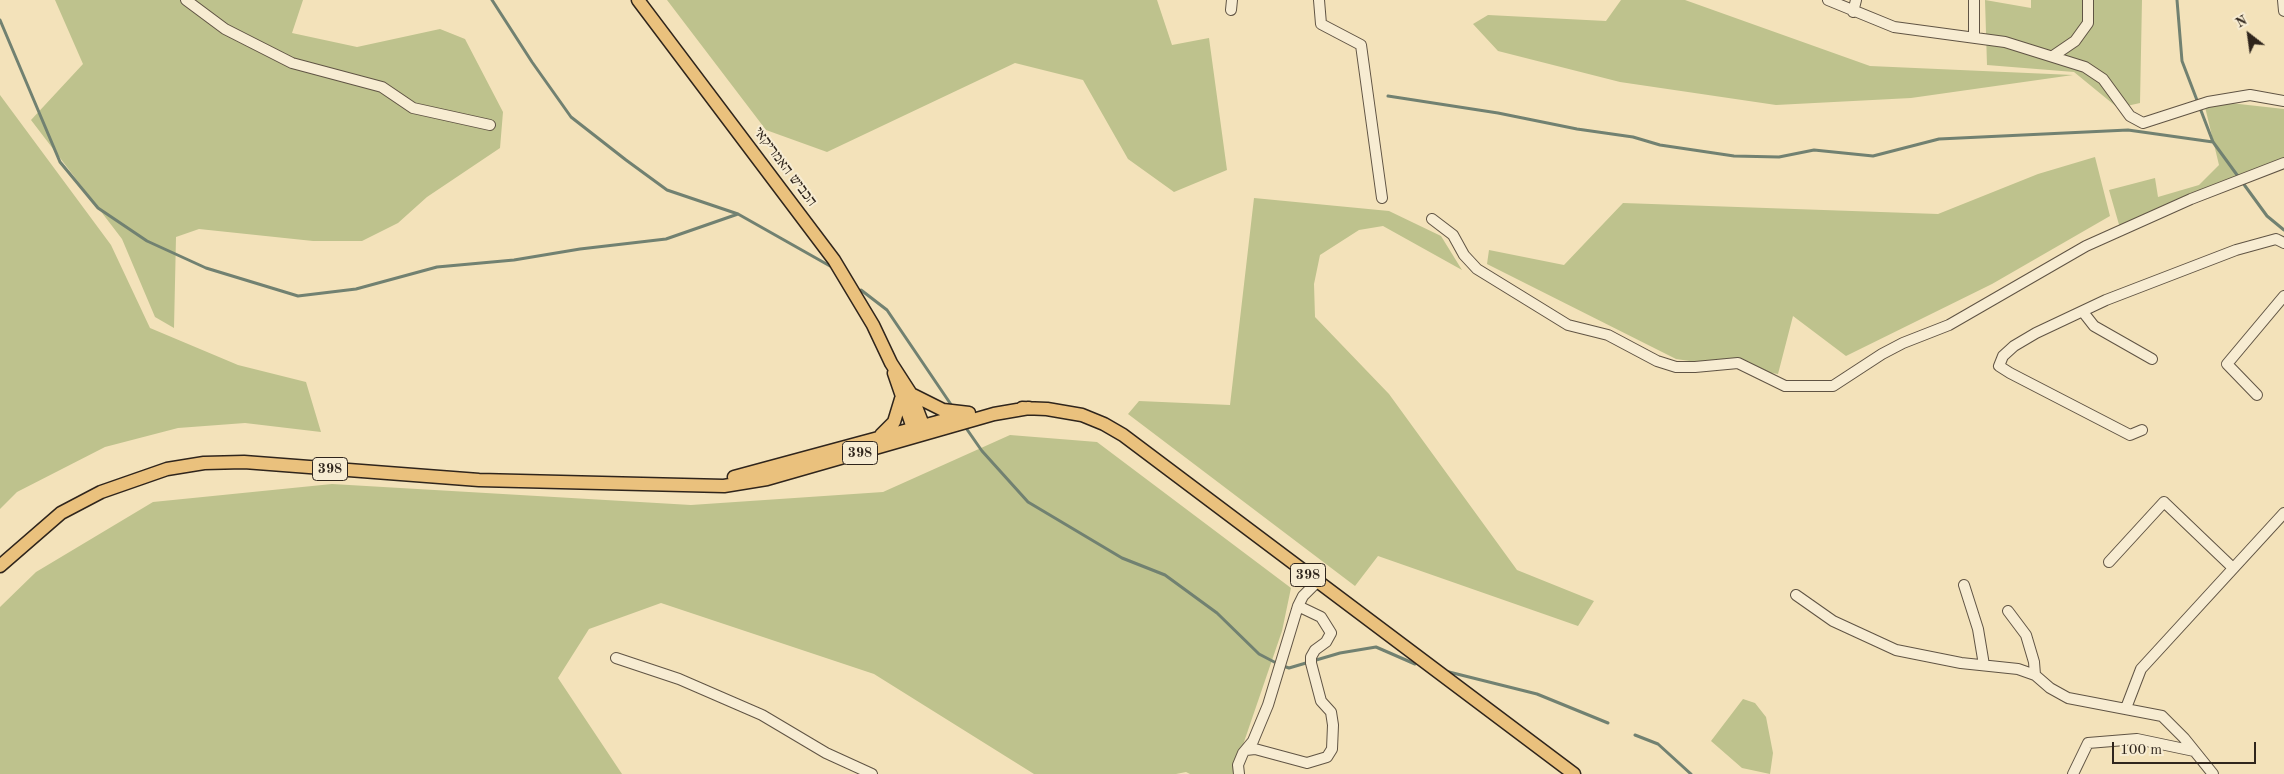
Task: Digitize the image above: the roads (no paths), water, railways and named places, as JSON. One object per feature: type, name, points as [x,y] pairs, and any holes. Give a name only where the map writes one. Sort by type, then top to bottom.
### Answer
[{"type":"main road","name":"הכביש האמריקאי","points":[[638,0],[834,260],[873,325],[906,396],[919,430]]},
{"type":"main road","points":[[878,437],[894,422],[906,396],[943,410],[969,413]]},
{"type":"main road","name":"398","points":[[0,566],[61,514],[101,492],[167,469],[204,464],[244,462],[479,480],[741,485],[812,467],[969,413],[990,408],[1029,408],[1082,415],[1104,424],[1574,774]]},
{"type":"main road","name":"398","points":[[690,485],[749,474],[878,437],[1029,408]]},
{"type":"street","points":[[186,0],[225,28],[292,63],[382,87],[413,108],[490,125]]},
{"type":"street","points":[[1319,0],[1321,24],[1361,45],[1382,198]]},
{"type":"street","points":[[1828,0],[1853,12],[1894,27],[2005,42],[2085,67],[2102,79],[2130,116],[2143,123],[2208,102],[2250,96],[2284,101]]},
{"type":"street","points":[[1853,12],[1856,0]]},
{"type":"street","points":[[1974,0],[1974,38]]},
{"type":"street","points":[[2053,56],[2075,41],[2088,23],[2088,0]]},
{"type":"street","points":[[2283,0],[2284,11]]},
{"type":"street","points":[[1432,219],[1453,235],[1464,255],[1477,269],[1568,325],[1608,335],[1657,360],[1676,367],[1696,368],[1738,364],[1785,386],[1833,386],[1882,354],[1903,343],[1949,325],[2086,246],[2191,199],[2284,163]]},
{"type":"street","points":[[2142,430],[2130,435],[1998,366],[2003,356],[2014,346],[2036,333],[2106,300],[2236,250],[2276,239],[2284,243]]},
{"type":"street","points":[[2257,395],[2227,364],[2284,296]]},
{"type":"street","points":[[2083,312],[2094,326],[2152,359]]},
{"type":"street","points":[[2108,562],[2164,502],[2233,568]]},
{"type":"street","points":[[2126,708],[2141,669],[2284,513]]},
{"type":"street","points":[[1238,774],[1238,765],[1253,741],[1268,705],[1298,606],[1303,596],[1317,582]]},
{"type":"street","points":[[1964,585],[1978,629],[1984,665]]},
{"type":"street","points":[[1796,595],[1833,621],[1896,650],[2018,669],[2035,675],[2050,688],[2068,698],[2162,716],[2213,774]]},
{"type":"street","points":[[1246,750],[1255,749],[1306,763],[1327,756],[1332,749],[1333,725],[1331,712],[1321,701],[1311,664],[1311,657],[1315,650],[1326,642],[1331,633],[1321,617],[1298,606]]},
{"type":"street","points":[[2008,611],[2026,635],[2034,662],[2035,675]]},
{"type":"street","points":[[616,658],[679,679],[762,715],[826,753],[872,774]]},
{"type":"street","points":[[2073,774],[2088,743],[2137,739],[2194,752]]},
{"type":"waterway","points":[[492,0],[532,62],[571,117],[667,190],[738,214],[830,266]]},
{"type":"waterway","points":[[2177,0],[2182,61],[2213,142],[2267,216],[2284,230]]},
{"type":"waterway","points":[[0,20],[60,162],[98,208],[147,241],[206,268],[298,296],[356,289],[437,267],[514,260],[580,249],[666,239],[738,214]]},
{"type":"waterway","points":[[1388,96],[1498,113],[1577,129],[1633,137],[1660,145],[1734,156],[1779,157],[1814,150],[1873,156],[1939,139],[2128,130],[2213,142]]},
{"type":"waterway","points":[[861,290],[887,310],[952,406]]},
{"type":"waterway","points":[[966,428],[982,451],[1028,502],[1122,558],[1165,575],[1217,613],[1259,654],[1289,668],[1340,653],[1376,647],[1415,664]]},
{"type":"waterway","points":[[1449,672],[1537,694],[1608,723]]},
{"type":"waterway","points":[[1635,735],[1658,744],[1691,774]]}]
